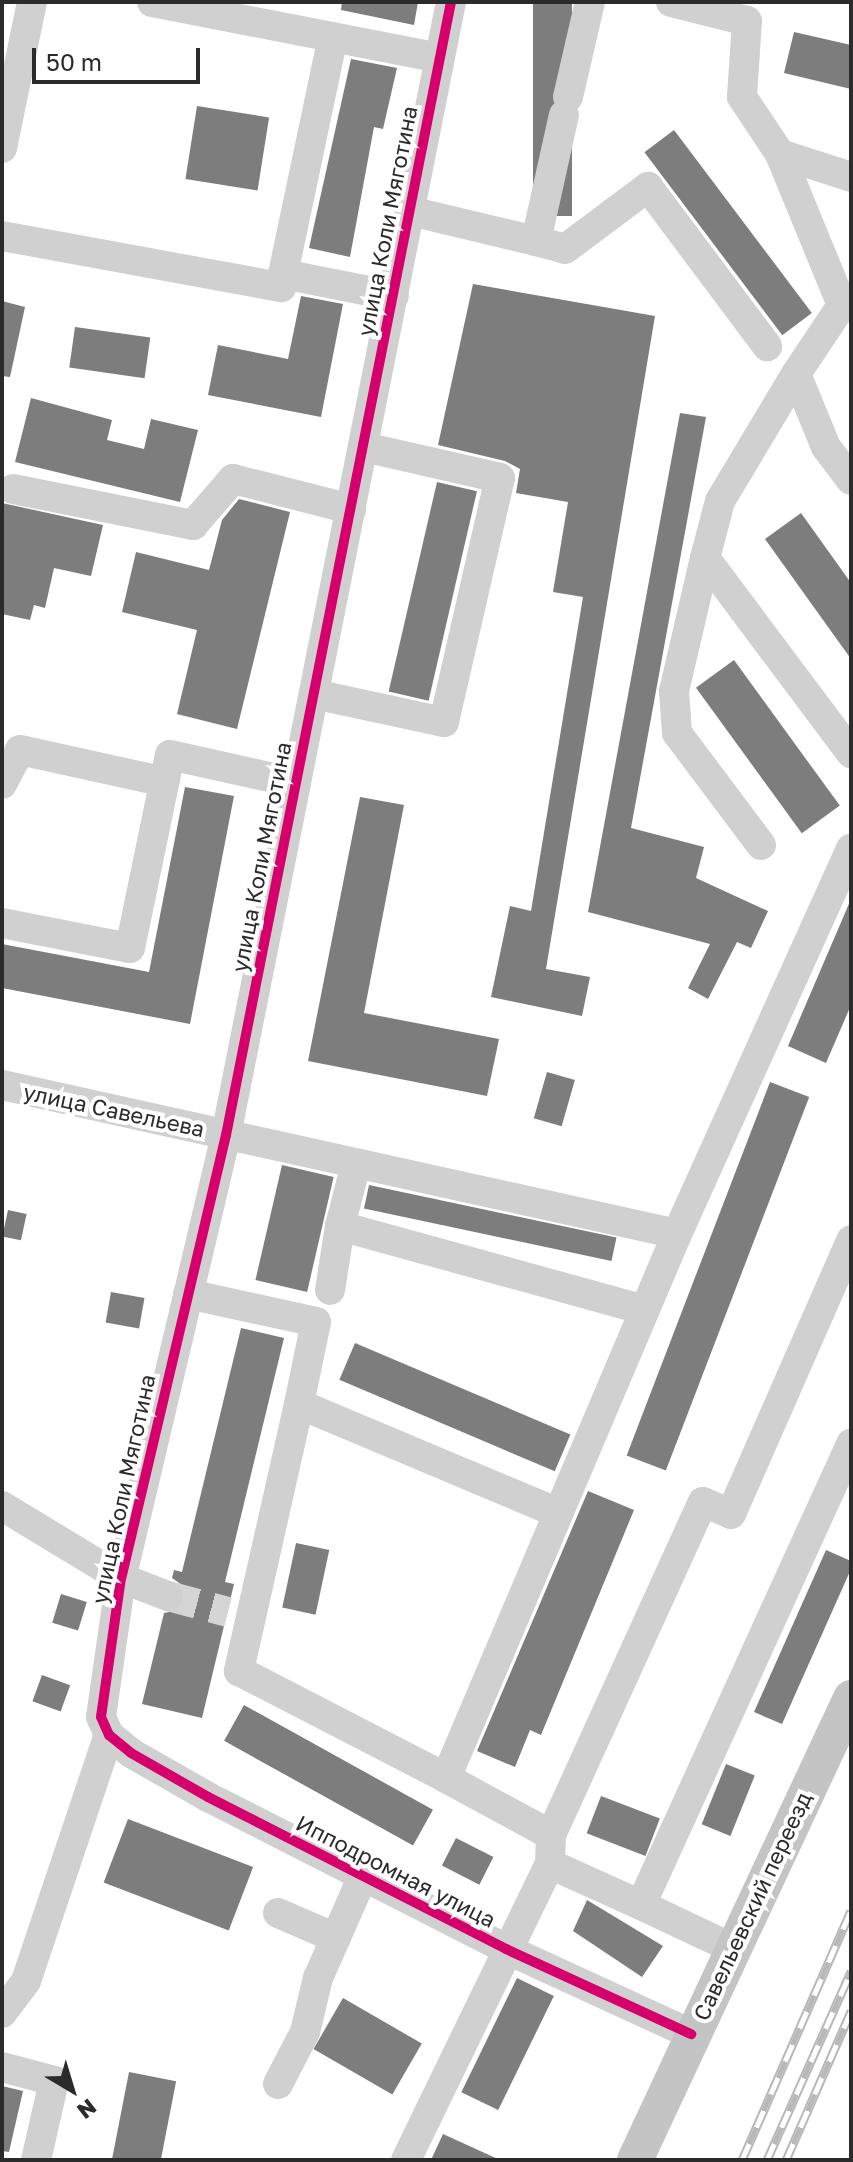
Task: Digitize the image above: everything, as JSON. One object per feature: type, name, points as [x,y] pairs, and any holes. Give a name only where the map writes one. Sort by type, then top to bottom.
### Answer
[{"type":"main road","name":"Савельевский переезд","points":[[635,2160],[691,2034],[851,1698]]},
{"type":"street","points":[[2,148],[32,2]]},
{"type":"street","points":[[152,2],[439,58]]},
{"type":"street","name":"улица Коли Мяготина","points":[[2,2013],[26,1981],[105,1726],[121,1578],[226,1135],[451,2]]},
{"type":"street","points":[[536,241],[590,2]]},
{"type":"street","points":[[671,2],[747,21],[742,97],[780,154],[846,302],[796,374],[720,501],[674,691],[677,733],[761,845]]},
{"type":"street","points":[[2,236],[281,287],[333,37]]},
{"type":"street","points":[[780,154],[851,177]]},
{"type":"street","points":[[410,211],[565,249],[648,187],[767,346]]},
{"type":"street","points":[[283,274],[394,296]]},
{"type":"street","points":[[796,374],[826,447],[851,480]]},
{"type":"street","points":[[314,694],[444,722],[500,478],[363,447]]},
{"type":"street","points":[[13,489],[193,525],[233,479],[351,509]]},
{"type":"street","points":[[705,558],[851,753]]},
{"type":"street","points":[[2,784],[20,750],[165,782]]},
{"type":"street","points":[[2,923],[130,948],[170,755],[296,783]]},
{"type":"street","points":[[446,1778],[677,1234],[851,848]]},
{"type":"street","name":"улица Савельева","points":[[2,1085],[677,1234]]},
{"type":"street","points":[[330,1290],[340,1226],[356,1164]]},
{"type":"street","points":[[340,1226],[645,1310]]},
{"type":"street","points":[[406,2160],[506,1949],[703,1502],[731,1514],[851,1240]]},
{"type":"street","points":[[188,1294],[316,1322],[299,1404],[237,1616],[239,1671],[446,1778],[550,1849],[641,1905],[732,1948]]},
{"type":"street","points":[[299,1404],[558,1513]]},
{"type":"street","points":[[641,1905],[851,1444]]},
{"type":"street","points":[[2,1506],[121,1578],[168,1596]]},
{"type":"street","name":"Ипподромная улица","points":[[105,1726],[208,1797],[506,1949],[691,2034]]},
{"type":"street","points":[[278,2084],[305,2032],[318,1978],[363,1876]]},
{"type":"street","points":[[278,1913],[336,1938]]},
{"type":"street","points":[[2,2067],[54,2081],[36,2160]]},
{"type":"building","points":[[342,2],[418,2],[414,25],[341,10]]},
{"type":"building","points":[[533,2],[572,2],[572,216],[533,216]]},
{"type":"building","points":[[794,32],[851,45],[851,89],[784,73]]},
{"type":"building","points":[[351,59],[397,68],[383,129],[374,127],[350,257],[309,248]]},
{"type":"building","points":[[197,106],[269,117],[258,191],[185,179]]},
{"type":"building","points":[[674,130],[812,313],[782,335],[644,152]]},
{"type":"building","points":[[473,284],[655,316],[546,969],[590,977],[582,1016],[491,997],[510,906],[531,911],[583,597],[553,592],[568,502],[516,493],[520,469],[505,461],[438,445]]},
{"type":"building","points":[[301,296],[343,304],[321,417],[208,395],[218,345],[288,359]]},
{"type":"building","points":[[2,301],[25,307],[10,377],[2,376]]},
{"type":"building","points":[[75,327],[150,338],[145,378],[69,368]]},
{"type":"building","points":[[31,398],[112,420],[107,440],[144,449],[151,419],[198,430],[180,502],[15,462]]},
{"type":"building","points":[[680,413],[706,417],[631,828],[704,847],[696,878],[768,911],[751,948],[737,942],[708,999],[688,988],[710,944],[588,912]]},
{"type":"building","points":[[437,482],[477,491],[429,701],[389,691]]},
{"type":"building","points":[[239,499],[290,512],[237,729],[177,714],[197,630],[122,612],[136,552],[209,570],[222,520]]},
{"type":"building","points":[[2,503],[103,525],[91,576],[54,568],[45,608],[34,605],[30,620],[2,614]]},
{"type":"building","points":[[801,513],[851,583],[851,659],[765,539]]},
{"type":"building","points":[[734,660],[840,806],[802,833],[696,688]]},
{"type":"building","points":[[185,787],[234,796],[190,1024],[2,988],[2,944],[149,972]]},
{"type":"building","points":[[360,797],[404,805],[364,1013],[499,1039],[487,1096],[308,1061]]},
{"type":"building","points":[[851,899],[851,1005],[826,1063],[788,1046]]},
{"type":"building","points":[[547,1072],[575,1080],[562,1126],[534,1118]]},
{"type":"building","points":[[770,1082],[809,1097],[666,1470],[627,1455]]},
{"type":"building","points":[[282,1165],[334,1177],[307,1292],[255,1280]]},
{"type":"building","points":[[369,1185],[616,1238],[611,1261],[364,1208]]},
{"type":"building","points":[[8,1210],[27,1214],[21,1240],[2,1236]]},
{"type":"building","points":[[111,1292],[144,1298],[139,1328],[106,1323]]},
{"type":"building","points":[[241,1328],[284,1338],[225,1582],[234,1584],[202,1718],[142,1704],[164,1613],[179,1610],[185,1602],[182,1585],[172,1578],[174,1570],[182,1572]]},
{"type":"building","points":[[355,1343],[570,1434],[555,1471],[339,1380]]},
{"type":"building","points":[[588,1491],[634,1510],[541,1735],[530,1730],[515,1767],[477,1751]]},
{"type":"building","points":[[296,1543],[329,1550],[316,1615],[282,1608]]},
{"type":"building","points":[[826,1550],[851,1561],[851,1569],[782,1724],[754,1712]]},
{"type":"building","points":[[61,1594],[87,1602],[78,1631],[52,1623]]},
{"type":"building","points":[[42,1675],[70,1685],[61,1712],[32,1701]]},
{"type":"building","points":[[244,1705],[433,1810],[413,1846],[224,1741]]},
{"type":"building","points":[[726,1764],[755,1776],[730,1836],[702,1824]]},
{"type":"building","points":[[601,1796],[660,1819],[645,1856],[587,1833]]},
{"type":"building","points":[[128,1819],[253,1867],[229,1931],[104,1882]]},
{"type":"building","points":[[456,1838],[493,1857],[479,1885],[442,1866]]},
{"type":"building","points":[[587,1900],[663,1946],[642,1977],[573,1931]]},
{"type":"building","points":[[517,1978],[554,1996],[498,2110],[461,2092]]},
{"type":"building","points":[[343,1998],[422,2044],[392,2095],[314,2049]]},
{"type":"building","points":[[129,2072],[176,2081],[161,2160],[112,2160]]},
{"type":"building","points":[[2,2086],[23,2091],[9,2152],[2,2151]]},
{"type":"building","points":[[443,2134],[500,2160],[431,2160]]},
{"type":"tunnel","points":[[168,1596],[228,1612]]},
{"type":"railway","points":[[742,2160],[851,1911]]},
{"type":"railway","points":[[767,2160],[851,1971]]},
{"type":"railway","points":[[786,2160],[851,2011]]},
{"type":"cycle path","points":[[451,2],[226,1135],[121,1578],[101,1717],[109,1735],[131,1753],[208,1797],[506,1949],[691,2034]]}]
